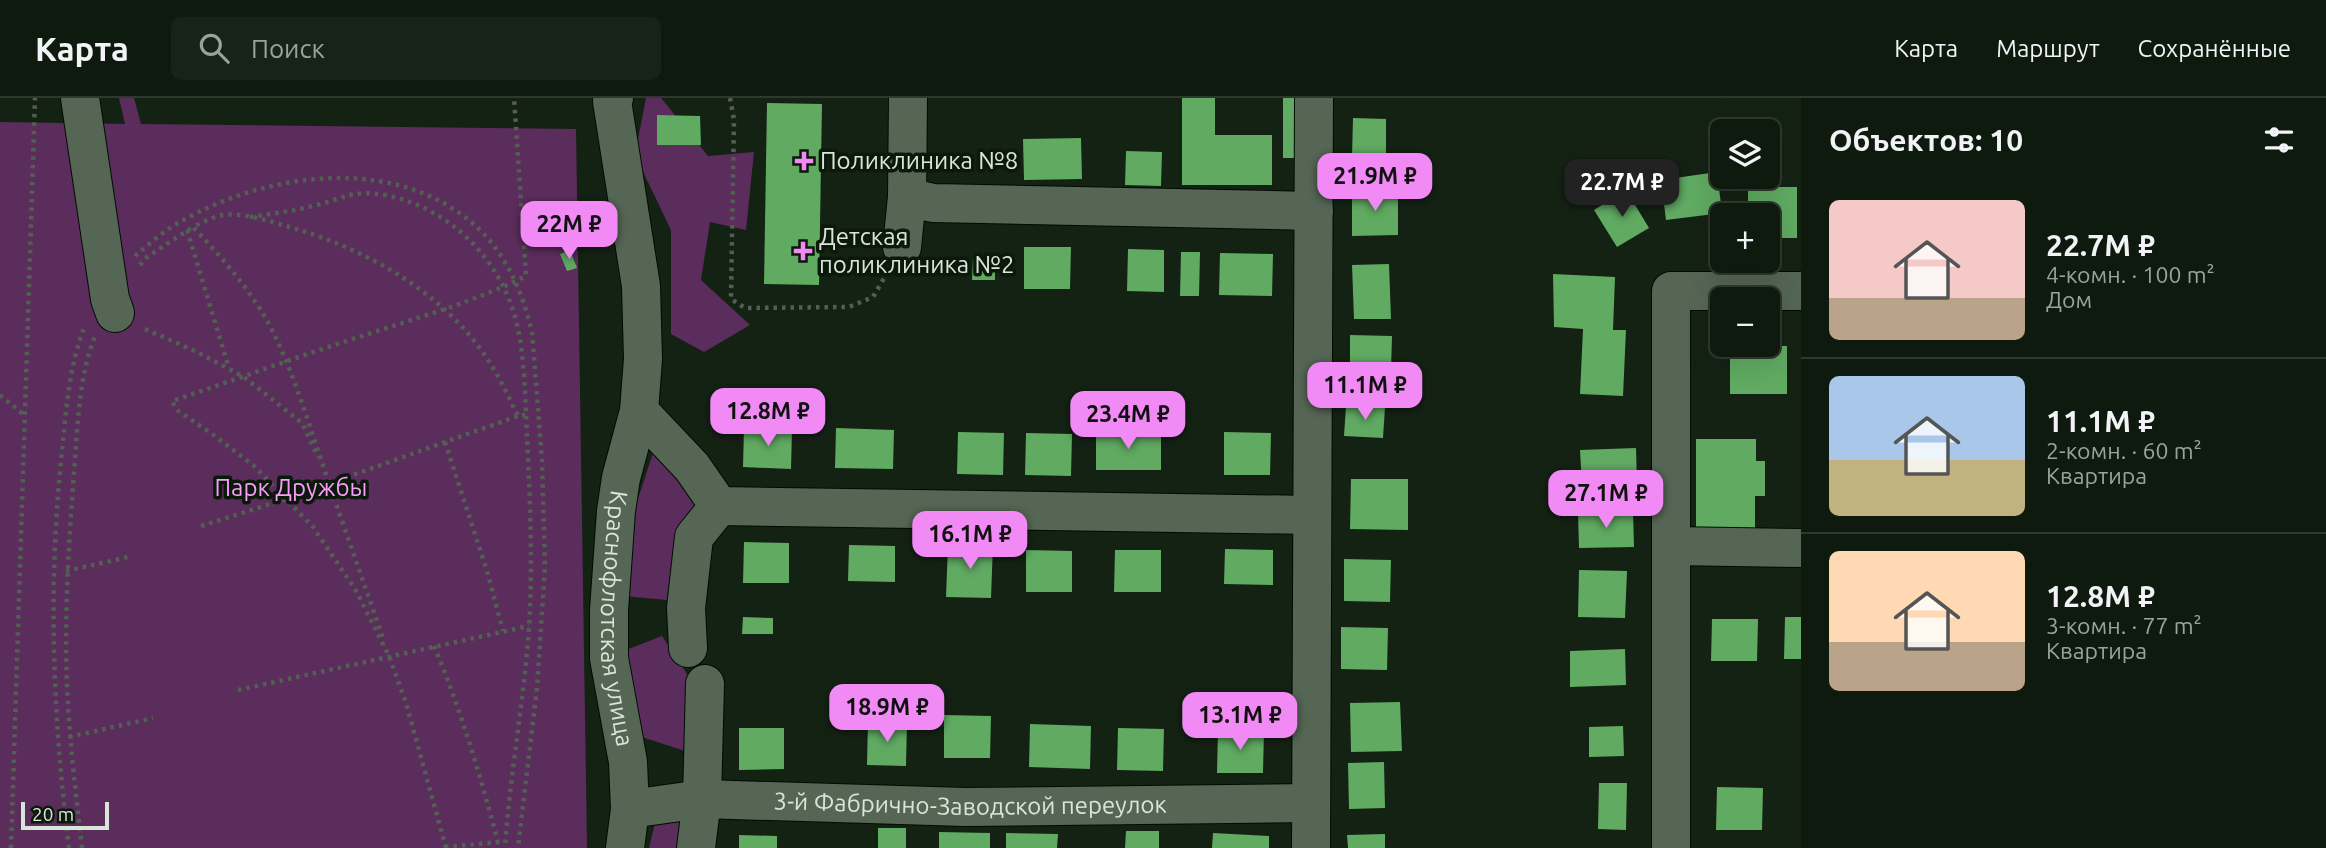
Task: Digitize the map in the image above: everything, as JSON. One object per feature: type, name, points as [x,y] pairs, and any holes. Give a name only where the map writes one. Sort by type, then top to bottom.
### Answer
[{"type":"street","points":[[80,98],[119,307]]},
{"type":"street","name":"Краснофлотская улица","points":[[614,98],[612,101],[641,286],[643,359],[639,411],[621,478],[616,511],[609,610],[609,658],[628,762],[630,809],[625,848]]},
{"type":"street","points":[[902,247],[907,197],[908,98]]},
{"type":"street","points":[[1311,848],[1314,98]]},
{"type":"street","points":[[907,197],[933,203],[1314,211]]},
{"type":"street","points":[[1671,848],[1671,291],[1801,291]]},
{"type":"street","points":[[639,411],[692,467],[719,506]]},
{"type":"street","points":[[719,506],[1312,515]]},
{"type":"street","points":[[688,648],[686,608],[694,537],[719,506]]},
{"type":"street","points":[[1672,546],[1801,548]]},
{"type":"street","points":[[696,848],[702,799],[705,684]]},
{"type":"street","name":"3-й Фабрично-Заводской переулок","points":[[630,809],[702,799],[965,807],[1311,803]]},
{"type":"path","points":[[11,848],[35,98]]},
{"type":"path","points":[[388,656],[355,589],[313,527],[254,466],[177,410],[172,401],[286,360],[443,309],[526,276],[514,98]]},
{"type":"path","points":[[730,98],[734,120],[731,299],[745,309],[849,307],[873,297],[902,247]]},
{"type":"path","points":[[119,307],[130,260],[171,227],[212,205],[281,184],[351,178],[387,182],[438,200],[471,222],[488,240],[516,281],[532,332],[544,513],[543,620],[518,848]]},
{"type":"path","points":[[190,229],[235,273],[270,326],[286,360],[406,703],[445,848],[498,842],[505,846],[529,626],[531,528],[519,336],[504,287],[474,243],[434,213],[411,202],[357,192],[291,211],[250,217]]},
{"type":"path","points":[[82,848],[69,737],[66,682],[66,571],[79,404],[89,351],[119,307],[147,257],[190,229],[220,215],[250,217],[335,240],[369,256],[410,282],[443,309],[471,339],[495,371],[518,416]]},
{"type":"path","points":[[190,229],[230,369]]},
{"type":"path","points":[[69,848],[54,678],[53,566],[66,404],[75,351],[88,318],[119,307],[244,377],[302,423],[329,483]]},
{"type":"path","points":[[0,395],[25,416]]},
{"type":"path","points":[[201,526],[526,415]]},
{"type":"path","points":[[445,442],[487,570],[503,631]]},
{"type":"path","points":[[66,571],[128,557]]},
{"type":"path","points":[[238,690],[529,626]]},
{"type":"path","points":[[434,646],[475,758],[498,842]]},
{"type":"path","points":[[69,737],[153,718]]},
{"type":"green space","name":"Парк Дружбы","points":[[119,98],[134,98],[141,124],[576,129],[587,848],[0,848],[0,122],[125,124]]},
{"type":"green space","points":[[646,98],[661,98],[708,156],[754,152],[746,230],[710,222],[701,280],[750,325],[704,352],[671,334],[671,230],[635,155]]},
{"type":"green space","points":[[653,453],[697,502],[675,553],[667,600],[624,596],[629,526]]},
{"type":"green space","points":[[662,636],[704,700],[688,752],[642,737],[626,650]]},
{"type":"green space","points":[[690,811],[686,848],[649,848],[656,819]]},
{"type":"building","points":[[1182,98],[1215,98],[1215,135],[1272,135],[1272,185],[1182,185]]},
{"type":"building","points":[[1283,98],[1296,98],[1296,158],[1283,158]]},
{"type":"building","points":[[767,103],[822,104],[819,285],[764,284]]},
{"type":"building","points":[[657,115],[700,116],[701,145],[657,145]]},
{"type":"building","points":[[1353,118],[1386,119],[1386,158],[1352,157]]},
{"type":"building","points":[[1081,138],[1082,179],[1024,180],[1023,139]]},
{"type":"building","points":[[1126,151],[1162,152],[1161,186],[1125,185]]},
{"type":"building","points":[[1710,173],[1710,189],[1719,189],[1721,203],[1710,203],[1710,214],[1666,220],[1661,180]]},
{"type":"building","points":[[1797,187],[1797,238],[1780,238],[1780,203],[1748,203],[1748,189]]},
{"type":"building","points":[[1352,190],[1398,190],[1398,235],[1352,236]]},
{"type":"building","points":[[1626,190],[1649,228],[1617,247],[1594,210]]},
{"type":"building","points":[[1024,247],[1071,247],[1070,289],[1024,289]]},
{"type":"building","points":[[1128,249],[1164,250],[1164,292],[1127,291]]},
{"type":"building","points":[[570,250],[577,268],[567,271],[560,254]]},
{"type":"building","points":[[1181,252],[1200,252],[1199,296],[1180,296]]},
{"type":"building","points":[[1220,253],[1273,254],[1272,296],[1219,295]]},
{"type":"building","points":[[973,259],[995,259],[995,280],[972,280]]},
{"type":"building","points":[[1389,264],[1391,319],[1354,319],[1352,265]]},
{"type":"building","points":[[1553,274],[1615,277],[1613,330],[1626,330],[1623,396],[1580,394],[1583,329],[1554,327]]},
{"type":"building","points":[[1350,335],[1392,336],[1391,371],[1350,369]]},
{"type":"building","points":[[1780,346],[1787,346],[1787,394],[1730,394],[1730,357],[1780,357]]},
{"type":"building","points":[[1346,406],[1385,407],[1383,438],[1344,436]]},
{"type":"building","points":[[744,428],[792,429],[791,469],[743,467]]},
{"type":"building","points":[[836,428],[894,430],[893,469],[835,468]]},
{"type":"building","points":[[1096,431],[1161,432],[1161,470],[1096,470]]},
{"type":"building","points":[[958,432],[1004,433],[1003,475],[957,474]]},
{"type":"building","points":[[1224,432],[1271,433],[1270,475],[1224,475]]},
{"type":"building","points":[[1026,433],[1072,434],[1071,476],[1025,475]]},
{"type":"building","points":[[1696,439],[1756,439],[1756,461],[1765,461],[1765,496],[1755,496],[1755,531],[1696,530]]},
{"type":"building","points":[[1636,448],[1637,484],[1582,486],[1580,450]]},
{"type":"building","points":[[1351,479],[1408,479],[1408,530],[1350,529]]},
{"type":"building","points":[[1633,511],[1634,547],[1579,548],[1578,512]]},
{"type":"building","points":[[744,542],[789,543],[789,583],[743,583]]},
{"type":"building","points":[[948,544],[993,544],[991,598],[946,597]]},
{"type":"building","points":[[849,545],[895,546],[895,582],[848,581]]},
{"type":"building","points":[[1225,549],[1273,550],[1273,585],[1224,584]]},
{"type":"building","points":[[1026,550],[1072,551],[1072,592],[1026,592]]},
{"type":"building","points":[[1115,550],[1161,550],[1161,592],[1114,592]]},
{"type":"building","points":[[1344,559],[1391,560],[1390,602],[1344,601]]},
{"type":"building","points":[[1579,570],[1627,571],[1625,618],[1578,617]]},
{"type":"building","points":[[743,617],[773,618],[773,634],[742,634]]},
{"type":"building","points":[[1785,617],[1801,617],[1801,659],[1784,659]]},
{"type":"building","points":[[1712,619],[1758,619],[1757,661],[1711,661]]},
{"type":"building","points":[[1341,627],[1388,628],[1387,670],[1341,669]]},
{"type":"building","points":[[1625,649],[1626,685],[1570,687],[1570,651]]},
{"type":"building","points":[[1400,702],[1402,751],[1351,752],[1350,703]]},
{"type":"building","points":[[944,715],[991,716],[990,758],[944,758]]},
{"type":"building","points":[[868,721],[907,722],[906,766],[867,765]]},
{"type":"building","points":[[1030,724],[1091,726],[1090,769],[1029,767]]},
{"type":"building","points":[[1623,726],[1624,756],[1589,757],[1589,727]]},
{"type":"building","points":[[739,728],[784,728],[784,769],[739,770]]},
{"type":"building","points":[[1118,728],[1164,729],[1163,771],[1117,770]]},
{"type":"building","points":[[1218,730],[1264,731],[1263,773],[1217,773]]},
{"type":"building","points":[[1384,762],[1385,808],[1349,809],[1348,763]]},
{"type":"building","points":[[1599,783],[1627,783],[1626,830],[1598,829]]},
{"type":"building","points":[[1717,787],[1763,788],[1762,830],[1716,830]]},
{"type":"building","points":[[878,828],[906,828],[906,848],[878,848]]},
{"type":"building","points":[[1126,831],[1159,831],[1159,848],[1125,848]]},
{"type":"building","points":[[939,832],[990,833],[990,848],[939,848]]},
{"type":"building","points":[[1006,833],[1058,834],[1057,848],[1006,848]]},
{"type":"building","points":[[1213,833],[1269,836],[1269,848],[1212,848]]},
{"type":"building","points":[[1385,834],[1385,848],[1348,848],[1347,835]]},
{"type":"building","points":[[739,835],[777,836],[777,848],[739,848]]},
{"type":"place","name":"Поликлиника №8","points":[[804,161]]},
{"type":"place","name":"Детская поликлиника №2","points":[[803,251]]}]
